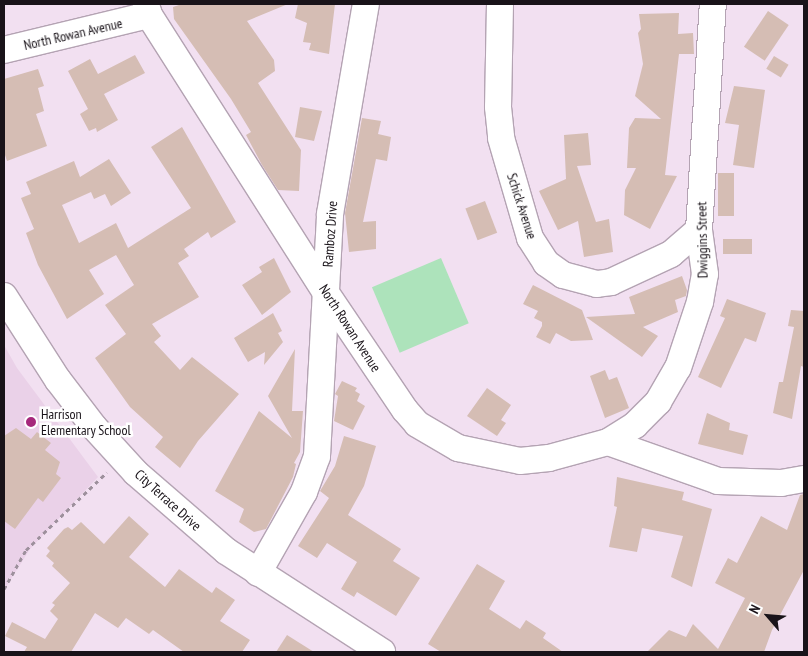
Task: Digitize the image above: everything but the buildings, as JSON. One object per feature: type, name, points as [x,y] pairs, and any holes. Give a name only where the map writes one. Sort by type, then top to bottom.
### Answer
[{"type":"street","name":"Ramboz Drive","points":[[258,572],[304,492],[317,456],[330,214],[348,96],[366,4]]},
{"type":"street","name":"Schick Avenue","points":[[500,4],[498,107],[501,138],[530,238],[546,263],[563,274],[597,284],[611,282],[671,254],[699,230]]},
{"type":"street","name":"Dwiggins Street","points":[[608,442],[635,425],[658,402],[678,368],[700,302],[705,274],[699,230],[713,4]]},
{"type":"street","name":"North Rowan Avenue","points":[[4,50],[147,10],[326,292],[405,410],[417,424],[458,448],[520,461],[549,458],[608,442]]},
{"type":"street","name":"City Terrace Drive","points":[[4,296],[58,380],[122,457],[196,527],[258,572],[382,652]]},
{"type":"street","points":[[608,442],[718,481],[781,483],[804,479]]},
{"type":"path","points":[[4,589],[26,550],[122,457]]},
{"type":"shaded area","name":"Harrison Elementary School","points":[[4,345],[17,368],[98,477],[30,549],[4,590]]},
{"type":"green space","points":[[441,258],[469,323],[400,353],[372,287]]},
{"type":"place","name":"Harrison Elementary School","points":[[31,422]]}]
